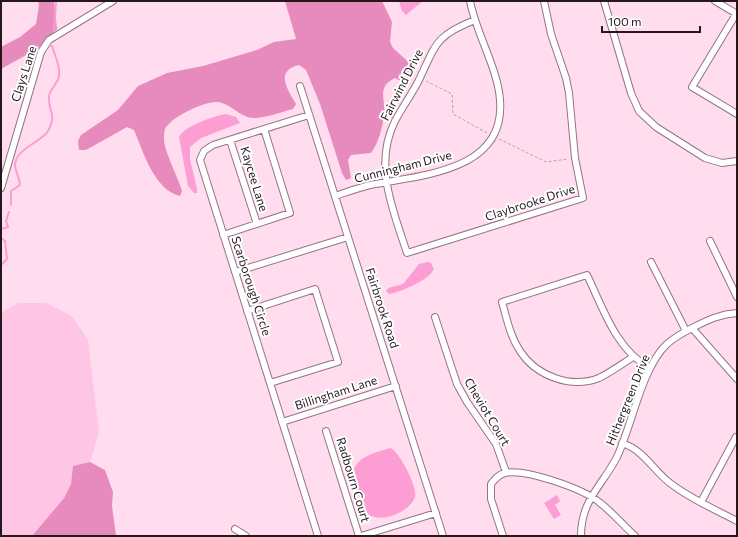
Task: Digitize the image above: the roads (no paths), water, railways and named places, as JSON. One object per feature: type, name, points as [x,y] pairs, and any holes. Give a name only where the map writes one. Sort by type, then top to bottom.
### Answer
[{"type":"street","name":"Clays Lane","points":[[1,188],[41,52],[49,40],[113,1]]},
{"type":"street","name":"Cunningham Drive","points":[[335,196],[386,182],[429,174],[458,166],[477,155],[489,144],[494,136],[499,117],[500,96],[470,1]]},
{"type":"street","name":"Claybrooke Drive","points":[[386,182],[388,195],[407,253],[583,198],[575,158],[569,93],[566,78],[551,34],[544,1]]},
{"type":"street","points":[[604,1],[631,93],[639,111],[656,127],[705,158],[722,162],[737,161]]},
{"type":"street","points":[[715,1],[737,14],[692,87],[737,114]]},
{"type":"street","name":"Fairwind Drive","points":[[386,182],[385,156],[395,121],[420,78],[430,54],[441,39],[459,26],[475,20]]},
{"type":"street","name":"Fairbrook Road","points":[[300,86],[444,536]]},
{"type":"street","name":"Scarborough Circle","points":[[309,115],[208,148],[201,155],[200,160],[318,536]]},
{"type":"street","points":[[223,235],[290,214],[264,129]]},
{"type":"street","name":"Kaycee Lane","points":[[230,140],[257,224]]},
{"type":"street","points":[[235,272],[348,237]]},
{"type":"street","points":[[710,241],[737,297]]},
{"type":"street","points":[[651,262],[686,331]]},
{"type":"street","points":[[633,357],[599,378],[588,381],[568,382],[556,378],[538,369],[520,352],[512,336],[502,302],[587,275],[618,337],[633,357],[650,368]]},
{"type":"street","points":[[247,311],[315,289],[338,362],[270,383]]},
{"type":"street","name":"Hithergreen Drive","points":[[579,535],[590,496],[611,466],[622,443],[650,368],[665,346],[686,331],[713,317],[737,313]]},
{"type":"street","name":"Cheviot Court","points":[[435,317],[457,384],[466,402],[496,444],[506,472]]},
{"type":"street","points":[[692,328],[737,379]]},
{"type":"street","name":"Billingham Lane","points":[[282,422],[396,386]]},
{"type":"street","name":"Radbourn Court","points":[[326,431],[360,536]]},
{"type":"street","points":[[701,502],[736,437]]},
{"type":"street","points":[[622,443],[637,449],[668,482],[737,521]]},
{"type":"street","points":[[503,536],[491,499],[490,491],[495,479],[506,472],[518,472],[543,478],[590,496],[604,506],[635,536]]},
{"type":"street","points":[[360,536],[436,513]]},
{"type":"street","points":[[235,529],[246,536]]},
{"type":"waterway","points":[[54,32],[56,1]]},
{"type":"waterway","points":[[11,205],[11,191],[20,185],[15,168],[16,159],[19,154],[45,135],[51,125],[52,117],[49,97],[59,74],[58,64],[52,46]]},
{"type":"waterway","points":[[1,229],[8,227],[6,221],[9,212]]},
{"type":"waterway","points":[[1,238],[5,241],[7,259],[1,265]]}]
